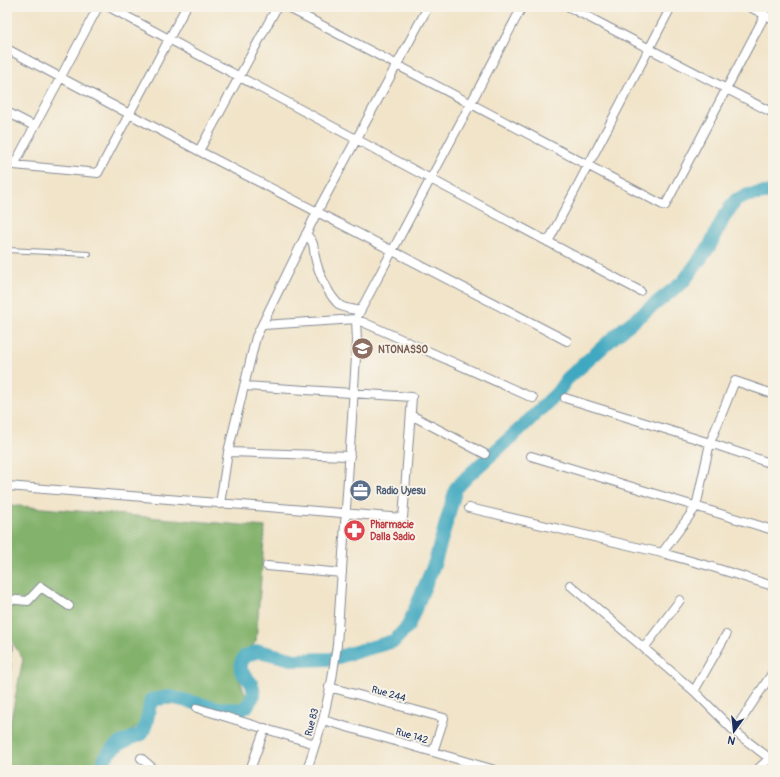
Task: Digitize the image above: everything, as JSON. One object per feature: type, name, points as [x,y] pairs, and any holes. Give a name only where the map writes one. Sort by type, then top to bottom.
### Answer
[{"type":"street","points":[[98,7],[34,126],[11,164],[98,173],[186,7]]},
{"type":"street","points":[[109,7],[640,291]]},
{"type":"street","points":[[200,152],[278,7]]},
{"type":"street","points":[[287,7],[665,206],[765,15]]},
{"type":"street","points":[[220,504],[228,452],[256,337],[317,212],[428,7]]},
{"type":"street","points":[[356,319],[522,7]]},
{"type":"street","points":[[569,7],[773,113]]},
{"type":"street","points":[[548,242],[671,7]]},
{"type":"street","points":[[750,7],[773,19]]},
{"type":"street","points":[[7,49],[200,152],[567,341]]},
{"type":"street","points":[[7,112],[34,126]]},
{"type":"street","points":[[306,234],[313,243],[320,273],[332,298],[342,307],[360,311]]},
{"type":"street","points":[[263,325],[356,319],[533,398]]},
{"type":"street","name":"Rue 83","points":[[307,770],[323,720],[337,645],[357,342],[356,319]]},
{"type":"street","points":[[662,553],[696,507],[710,443],[736,381],[773,394]]},
{"type":"street","points":[[7,486],[403,518],[412,397],[244,386]]},
{"type":"street","points":[[565,398],[773,464]]},
{"type":"street","points":[[411,415],[485,454]]},
{"type":"street","points":[[228,452],[350,456]]},
{"type":"street","points":[[532,456],[773,530]]},
{"type":"street","points":[[470,508],[662,553],[773,586]]},
{"type":"street","points":[[267,566],[342,573]]},
{"type":"street","points":[[570,585],[694,691],[734,731],[772,758],[757,770]]},
{"type":"street","points":[[7,599],[28,601],[41,587],[69,606]]},
{"type":"street","points":[[644,648],[680,600]]},
{"type":"street","points":[[694,691],[726,635]]},
{"type":"street","points":[[7,643],[9,646],[7,674]]},
{"type":"street","points":[[734,731],[773,672]]},
{"type":"street","name":"Rue 244","points":[[331,683],[444,718],[433,752]]},
{"type":"street","points":[[197,708],[315,744]]},
{"type":"street","name":"Rue 142","points":[[323,720],[495,770]]},
{"type":"street","points":[[250,770],[265,728]]},
{"type":"street","points":[[141,758],[155,770]]},
{"type":"lane","points":[[7,250],[89,254]]},
{"type":"green space","points":[[7,505],[265,527],[256,641],[235,668],[246,696],[241,705],[157,704],[141,724],[104,751],[100,770],[7,770],[7,739],[23,659],[7,634]]},
{"type":"waterway","points":[[102,770],[104,762],[111,750],[122,742],[142,734],[146,724],[151,700],[170,697],[217,708],[241,710],[247,706],[254,695],[252,684],[241,671],[241,663],[245,656],[259,651],[295,660],[331,659],[394,641],[408,626],[435,562],[456,488],[557,393],[567,379],[623,329],[683,282],[709,247],[725,215],[736,200],[748,195],[773,192]]},
{"type":"place","name":"NTONASSO","points":[[363,349]]},
{"type":"place","name":"Radio Uyesu","points":[[360,490]]},
{"type":"place","name":"Pharmacie Dalla Sadio","points":[[354,530]]}]
